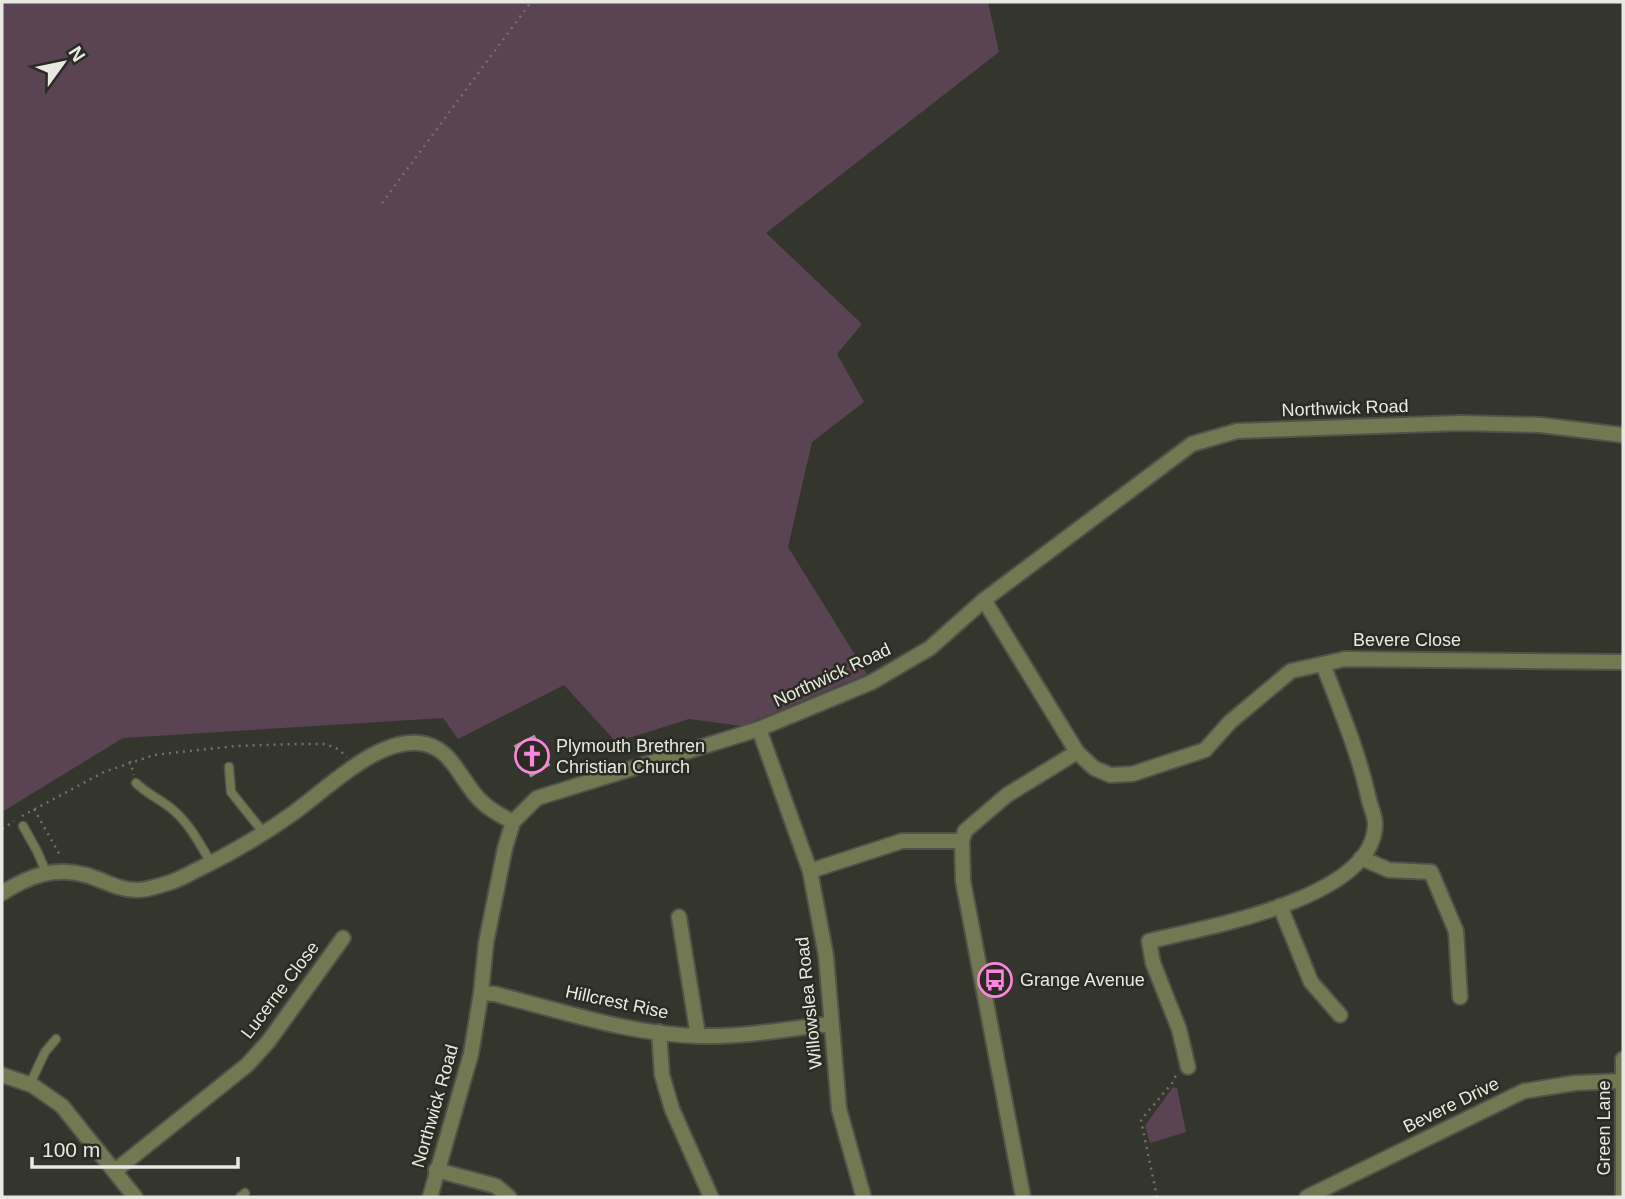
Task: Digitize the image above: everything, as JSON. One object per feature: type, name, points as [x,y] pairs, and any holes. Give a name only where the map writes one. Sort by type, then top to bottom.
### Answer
[{"type":"street","name":"Northwick Road","points":[[430,1197],[471,1054],[481,993],[485,943],[505,848],[513,822],[537,798],[759,729],[872,682],[930,648],[984,600],[1192,444],[1237,431],[1461,423],[1540,425],[1623,435]]},
{"type":"street","name":"Bevere Close","points":[[984,600],[1077,752],[1094,768],[1110,775],[1132,774],[1205,750],[1230,722],[1291,671],[1345,659],[1623,662]]},
{"type":"street","points":[[1188,1067],[1179,1029],[1153,963],[1149,941],[1261,914],[1330,886],[1368,849],[1375,826],[1362,766],[1323,664]]},
{"type":"street","name":"Willowslea Road","points":[[759,729],[810,871],[826,956],[839,1109],[863,1195]]},
{"type":"street","points":[[2,893],[21,881],[46,872],[62,870],[87,875],[123,889],[139,890],[172,883],[211,863],[290,815],[379,751],[400,744],[419,743],[437,748],[455,764],[466,784],[481,802],[494,813],[513,822]]},
{"type":"street","points":[[1023,1197],[963,881],[962,841],[965,831],[1007,795],[1077,752]]},
{"type":"street","points":[[810,871],[902,841],[962,841]]},
{"type":"street","points":[[1361,858],[1389,870],[1431,872],[1455,931],[1460,997]]},
{"type":"street","points":[[1280,906],[1311,982],[1340,1015]]},
{"type":"street","points":[[679,917],[698,1036]]},
{"type":"street","name":"Lucerne Close","points":[[116,1170],[247,1065],[268,1042],[343,937]]},
{"type":"street","name":"Hillcrest Rise","points":[[481,993],[495,994],[640,1031],[731,1036],[830,1024]]},
{"type":"street","points":[[659,1032],[662,1075],[672,1109],[711,1197]]},
{"type":"street","name":"Green Lane","points":[[1623,1059],[1623,1197]]},
{"type":"street","points":[[2,1075],[30,1084],[62,1106],[135,1197]]},
{"type":"street","name":"Bevere Drive","points":[[1307,1197],[1524,1091],[1575,1083],[1623,1081]]},
{"type":"street","points":[[436,1170],[496,1186],[509,1197]]},
{"type":"lane","points":[[229,767],[231,792],[263,832]]},
{"type":"lane","points":[[136,783],[172,809],[193,833],[211,863]]},
{"type":"lane","points":[[23,826],[46,872]]},
{"type":"lane","points":[[30,1084],[44,1052],[56,1039]]},
{"type":"path","points":[[382,203],[531,2]]},
{"type":"path","points":[[2,829],[104,772],[154,755],[235,746],[325,744],[338,749],[357,765]]},
{"type":"path","points":[[34,809],[63,859],[62,870]]},
{"type":"path","points":[[1157,1197],[1141,1120],[1173,1082],[1179,1070],[1188,1067]]},
{"type":"shaded area","points":[[2,2],[988,2],[999,52],[766,233],[862,324],[837,354],[864,402],[812,442],[788,547],[867,674],[742,726],[689,719],[616,742],[564,685],[458,739],[443,718],[123,738],[2,812]]},
{"type":"shaded area","points":[[1173,1087],[1177,1088],[1186,1132],[1150,1143],[1145,1126]]},
{"type":"building","name":"Plymouth Brethren Christian Church","points":[[534,736],[549,765],[531,776],[515,746]]},
{"type":"place","name":"Plymouth Brethren Christian Church","points":[[532,756]]},
{"type":"place","name":"Grange Avenue","points":[[995,980]]}]
